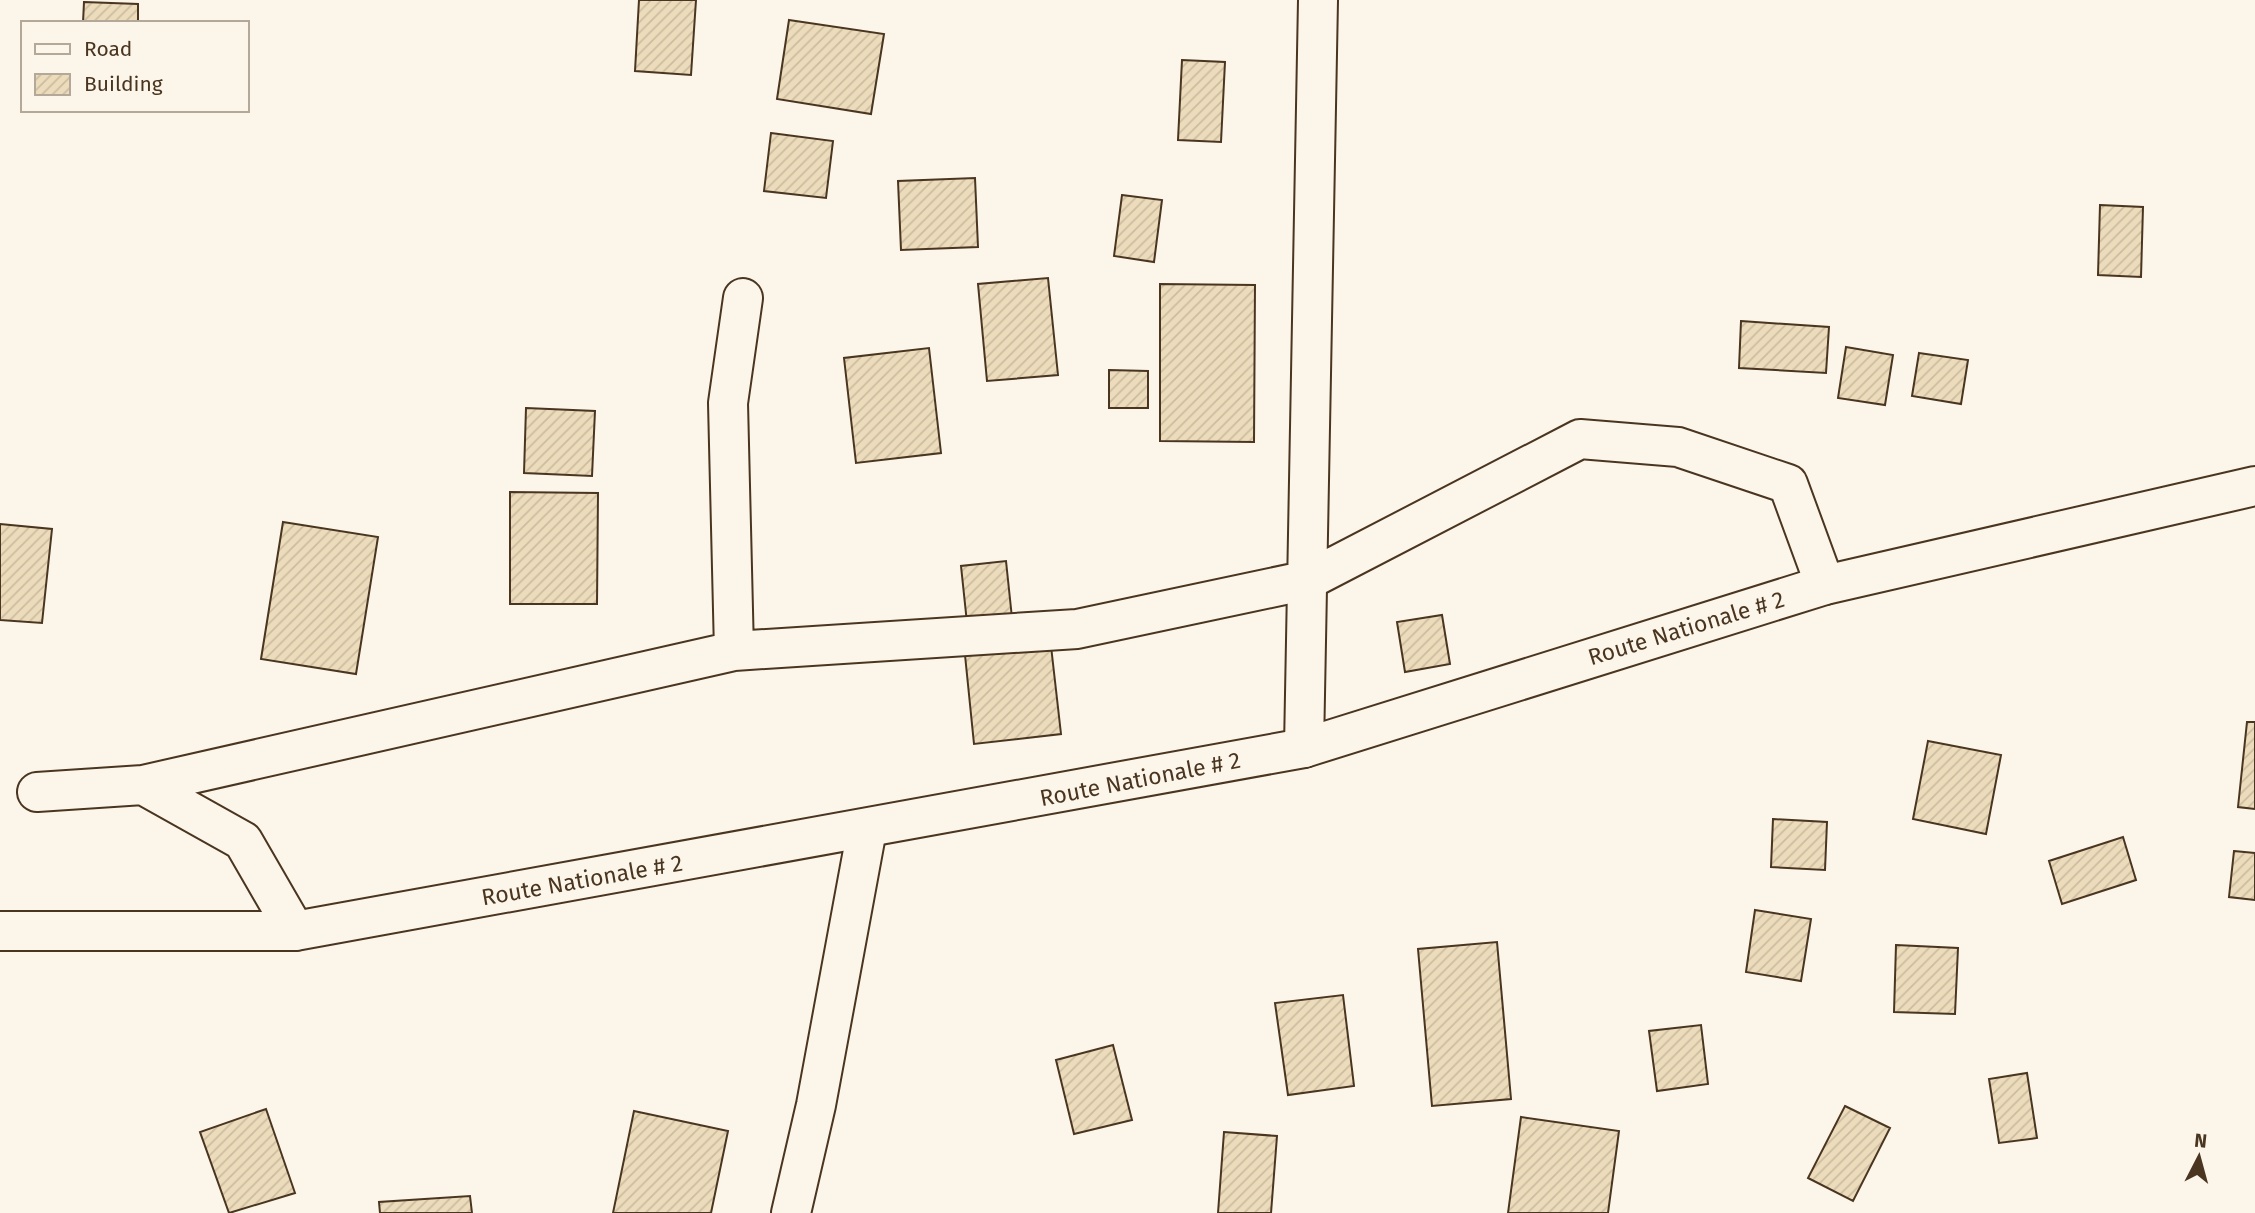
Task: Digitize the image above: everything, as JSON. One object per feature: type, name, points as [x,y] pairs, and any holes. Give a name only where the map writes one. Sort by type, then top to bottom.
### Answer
[{"type":"street","points":[[1304,748],[1318,0]]},
{"type":"street","points":[[734,651],[728,403],[743,298]]},
{"type":"street","points":[[37,792],[143,785],[734,651],[1077,629],[1308,580],[1580,439],[1678,447],[1788,484],[1825,585]]},
{"type":"street","name":"Route Nationale # 2","points":[[0,931],[295,931],[867,830],[1304,748],[1825,585],[2255,486]]},
{"type":"street","points":[[143,785],[243,841],[295,931]]},
{"type":"street","points":[[791,1213],[816,1105],[867,830]]},
{"type":"building","points":[[639,0],[696,0],[691,75],[635,71]]},
{"type":"building","points":[[84,2],[138,4],[138,21],[83,21]]},
{"type":"building","points":[[789,20],[884,34],[871,114],[777,99]]},
{"type":"building","points":[[1182,60],[1225,62],[1221,142],[1178,140]]},
{"type":"building","points":[[771,133],[833,141],[826,198],[764,191]]},
{"type":"building","points":[[975,178],[978,247],[901,250],[898,181]]},
{"type":"building","points":[[1122,195],[1162,200],[1154,262],[1114,256]]},
{"type":"building","points":[[2100,205],[2143,207],[2141,277],[2098,275]]},
{"type":"building","points":[[1048,278],[1058,375],[987,381],[978,284]]},
{"type":"building","points":[[1160,284],[1255,285],[1254,442],[1160,441]]},
{"type":"building","points":[[1741,321],[1829,327],[1826,373],[1739,368]]},
{"type":"building","points":[[1846,347],[1893,355],[1885,405],[1838,398]]},
{"type":"building","points":[[929,348],[941,453],[856,463],[844,358]]},
{"type":"building","points":[[1919,353],[1968,360],[1961,404],[1912,396]]},
{"type":"building","points":[[1109,370],[1148,371],[1148,408],[1109,408]]},
{"type":"building","points":[[526,408],[595,411],[592,476],[524,473]]},
{"type":"building","points":[[510,492],[598,493],[597,604],[510,604]]},
{"type":"building","points":[[283,522],[378,537],[356,674],[261,659]]},
{"type":"building","points":[[0,524],[52,529],[42,623],[0,620]]},
{"type":"building","points":[[1006,561],[1012,618],[967,623],[961,566]]},
{"type":"building","points":[[1442,615],[1450,664],[1405,672],[1397,622]]},
{"type":"building","points":[[1051,646],[1061,734],[974,744],[965,655]]},
{"type":"building","points":[[2247,722],[2255,722],[2255,809],[2238,807]]},
{"type":"building","points":[[1928,741],[2001,755],[1986,834],[1913,819]]},
{"type":"building","points":[[1773,819],[1827,822],[1825,870],[1771,867]]},
{"type":"building","points":[[2123,837],[2136,880],[2062,904],[2049,861]]},
{"type":"building","points":[[2234,851],[2255,853],[2255,900],[2229,897]]},
{"type":"building","points":[[1755,910],[1811,919],[1801,981],[1746,972]]},
{"type":"building","points":[[1497,942],[1511,1099],[1432,1106],[1418,949]]},
{"type":"building","points":[[1896,945],[1958,948],[1955,1014],[1894,1012]]},
{"type":"building","points":[[1343,995],[1354,1086],[1288,1095],[1275,1003]]},
{"type":"building","points":[[1701,1025],[1708,1084],[1657,1091],[1649,1031]]},
{"type":"building","points":[[1113,1045],[1132,1120],[1074,1134],[1056,1060]]},
{"type":"building","points":[[2027,1073],[2037,1138],[1999,1143],[1989,1079]]},
{"type":"building","points":[[1845,1106],[1890,1128],[1853,1201],[1808,1178]]},
{"type":"building","points":[[266,1109],[295,1193],[229,1213],[200,1132]]},
{"type":"building","points":[[634,1111],[728,1131],[711,1213],[613,1213]]},
{"type":"building","points":[[1521,1117],[1619,1131],[1608,1213],[1508,1213]]},
{"type":"building","points":[[1224,1132],[1277,1136],[1271,1213],[1218,1213]]},
{"type":"building","points":[[470,1196],[472,1213],[380,1213],[379,1202]]}]
